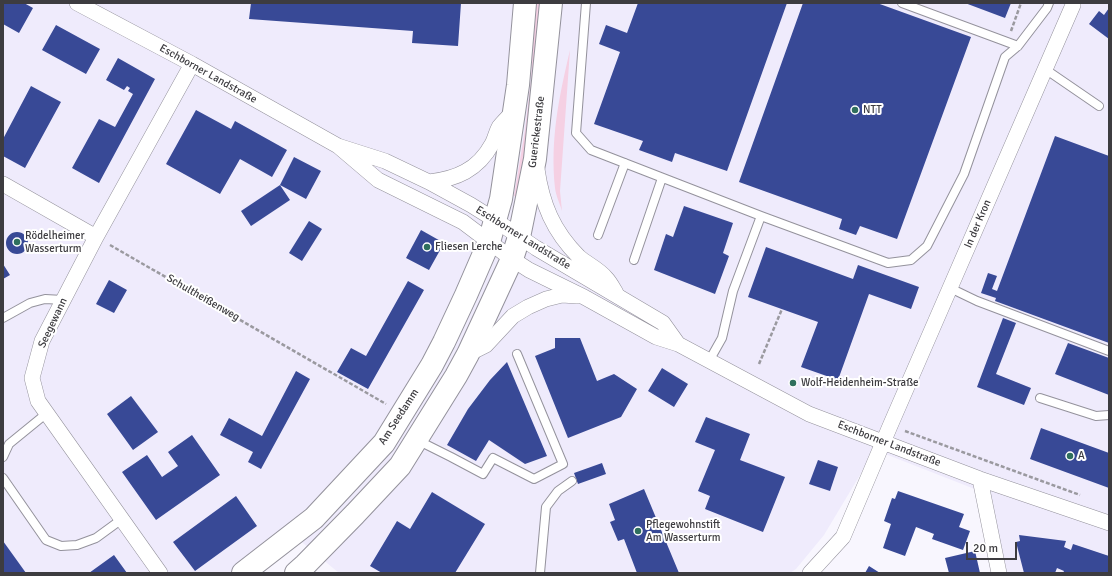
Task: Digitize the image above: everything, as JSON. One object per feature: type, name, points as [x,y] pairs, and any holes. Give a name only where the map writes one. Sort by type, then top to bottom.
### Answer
[{"type":"main road","points":[[489,242],[505,172],[518,85],[525,3]]},
{"type":"main road","name":"Guerickestraße","points":[[512,259],[519,237],[535,159],[551,3]]},
{"type":"main road","name":"Am Seedamm","points":[[243,573],[314,518],[384,443],[432,365],[466,295],[489,242]]},
{"type":"main road","points":[[296,573],[400,466],[468,354],[512,259]]},
{"type":"street","name":"Eschborner Landstraße","points":[[80,4],[192,64],[338,146],[378,180],[464,222],[512,259],[529,270],[584,297],[656,337],[678,344],[809,414],[980,479],[1109,523]]},
{"type":"street","name":"In der Kron","points":[[883,442],[1074,4]]},
{"type":"street","name":"Seegewann","points":[[160,573],[38,401],[32,378],[42,341],[96,237],[192,64]]},
{"type":"street","points":[[429,182],[455,176],[472,169],[482,159],[492,144],[499,127],[514,111]]},
{"type":"street","name":"Eschborner Landstraße","points":[[338,146],[385,161],[429,182],[495,220],[519,237],[663,323],[678,344]]},
{"type":"street","name":"Eschborner Landstraße","points":[[535,159],[540,190],[548,213],[567,243],[580,257],[605,277],[618,296]]},
{"type":"street","points":[[3,184],[96,237]]},
{"type":"street","name":"Eschborner Landstraße","points":[[468,354],[486,345],[513,316],[528,307],[546,299],[562,295],[584,297]]},
{"type":"street","points":[[810,573],[843,537],[883,442]]},
{"type":"street","points":[[980,479],[999,573]]},
{"type":"lane","points":[[586,3],[576,133],[590,150],[888,263],[911,260],[927,246],[960,180],[1006,57],[1018,46],[1047,8],[1049,3]]},
{"type":"lane","points":[[902,3],[1018,46]]},
{"type":"lane","points":[[1045,70],[1099,106]]},
{"type":"lane","points":[[598,235],[625,163]]},
{"type":"lane","points":[[634,260],[662,178]]},
{"type":"lane","points":[[709,361],[722,338],[734,291],[761,216]]},
{"type":"lane","points":[[950,288],[977,301],[1109,351]]},
{"type":"lane","points":[[3,318],[30,303],[45,299],[63,300]]},
{"type":"lane","points":[[416,440],[483,474],[493,458],[534,479],[563,464],[517,354]]},
{"type":"lane","points":[[1040,398],[1096,416],[1109,415]]},
{"type":"lane","points":[[3,457],[9,444],[47,413]]},
{"type":"lane","points":[[3,478],[46,540],[61,546],[77,545],[96,538],[122,519]]},
{"type":"lane","points":[[540,573],[546,507],[558,491],[572,481]]},
{"type":"path","points":[[1010,33],[1021,3]]},
{"type":"path","name":"Schultheißenweg","points":[[96,237],[388,405],[403,412]]},
{"type":"path","points":[[759,364],[782,309]]},
{"type":"path","points":[[890,426],[1087,497]]},
{"type":"shaded area","points":[[3,3],[1109,3],[1109,573],[1007,573],[990,495],[875,450],[824,535],[796,569],[790,573],[339,573],[286,529],[231,573],[3,573]]},
{"type":"shaded area","points":[[535,3],[543,3],[519,198],[514,196],[525,130],[531,80]]},
{"type":"shaded area","points":[[570,50],[560,191],[562,211],[555,188],[554,152],[556,118]]},
{"type":"building","points":[[3,3],[24,3],[33,8],[19,33],[3,24]]},
{"type":"building","points":[[251,3],[461,3],[458,46],[412,43],[413,31],[249,19]]},
{"type":"building","points":[[638,3],[787,3],[727,171],[675,153],[672,162],[639,150],[643,141],[594,124],[620,52],[599,44],[606,25],[627,33]]},
{"type":"building","name":"NTT","points":[[803,3],[877,3],[971,37],[897,239],[860,226],[856,235],[839,229],[842,219],[739,182]]},
{"type":"building","points":[[965,3],[1011,3],[1005,18]]},
{"type":"building","points":[[1109,8],[1109,39],[1089,24],[1099,11],[1104,15]]},
{"type":"building","points":[[56,25],[100,49],[86,74],[42,50]]},
{"type":"building","points":[[118,58],[155,79],[99,183],[72,168],[99,119],[115,127],[133,94],[128,91],[130,88],[127,86],[124,90],[106,80]]},
{"type":"building","points":[[31,86],[61,102],[25,168],[3,156],[3,139]]},
{"type":"building","points":[[196,110],[231,129],[235,121],[287,150],[272,177],[240,159],[220,194],[166,164]]},
{"type":"building","points":[[1055,136],[1109,156],[1109,343],[995,301],[996,298],[981,293],[988,273],[997,276],[992,289],[997,291]]},
{"type":"building","points":[[294,157],[321,171],[306,199],[280,185]]},
{"type":"building","points":[[280,185],[290,200],[251,226],[241,211]]},
{"type":"building","points":[[684,206],[733,223],[723,253],[729,256],[715,294],[654,270],[666,234],[673,237]]},
{"type":"building","points":[[309,221],[322,229],[302,261],[289,253]]},
{"type":"building","points":[[421,230],[444,243],[429,270],[406,258]]},
{"type":"building","name":"Rödelheimer Wasserturm","points":[[17,232],[25,235],[28,243],[25,251],[17,254],[9,251],[6,243],[9,235]]},
{"type":"building","points":[[766,247],[853,279],[858,265],[919,287],[911,309],[869,294],[838,380],[801,367],[818,322],[748,297]]},
{"type":"building","points":[[3,264],[10,275],[3,279]]},
{"type":"building","points":[[109,280],[127,290],[114,313],[96,304]]},
{"type":"building","points":[[408,281],[424,290],[368,389],[337,372],[351,348],[366,356]]},
{"type":"building","points":[[1003,318],[1016,323],[996,374],[1031,388],[1024,405],[977,387]]},
{"type":"building","points":[[555,338],[580,338],[597,381],[614,374],[637,389],[621,417],[568,438],[535,356],[555,348]]},
{"type":"building","points":[[1068,343],[1109,358],[1109,395],[1055,374]]},
{"type":"building","points":[[507,362],[547,456],[525,464],[489,440],[476,461],[447,445],[468,409],[490,380]]},
{"type":"building","points":[[662,368],[688,384],[674,407],[648,391]]},
{"type":"building","points":[[296,371],[310,379],[261,469],[248,462],[253,452],[220,435],[229,418],[262,436]]},
{"type":"building","points":[[131,396],[158,432],[133,450],[107,414]]},
{"type":"building","points":[[706,417],[750,434],[740,460],[785,477],[763,532],[705,509],[710,496],[698,491],[715,450],[695,442]]},
{"type":"building","name":"A","points":[[1041,428],[1109,453],[1109,488],[1030,459]]},
{"type":"building","points":[[192,435],[220,475],[156,520],[122,472],[147,455],[162,477],[178,466],[168,452]]},
{"type":"building","points":[[818,460],[838,467],[830,491],[809,484]]},
{"type":"building","points":[[602,463],[606,474],[578,484],[574,473]]},
{"type":"building","name":"Pflegewohnstift Am Wasserturm","points":[[644,489],[679,573],[637,573],[624,539],[618,541],[610,522],[615,520],[609,504]]},
{"type":"building","points":[[898,491],[964,514],[959,527],[970,531],[963,550],[932,539],[934,534],[916,527],[905,556],[883,548],[891,524],[884,521],[892,498],[895,499]]},
{"type":"building","points":[[432,492],[485,524],[455,573],[382,573],[370,566],[397,521],[410,529]]},
{"type":"building","points":[[236,496],[257,526],[195,571],[173,542]]},
{"type":"building","points":[[1019,535],[1066,541],[1064,547],[1071,550],[1073,544],[1109,556],[1109,573],[1063,573],[1064,571],[1057,568],[1055,573],[1024,573],[1016,542],[1020,541]]},
{"type":"building","points":[[3,541],[26,573],[3,573]]},
{"type":"building","points":[[975,551],[980,573],[949,573],[945,558]]},
{"type":"building","points":[[114,555],[127,573],[89,573]]},
{"type":"building","points":[[869,566],[880,573],[865,573]]},
{"type":"place","name":"NTT","points":[[855,110]]},
{"type":"place","name":"Rödelheimer Wasserturm","points":[[17,242]]},
{"type":"place","name":"Fliesen Lerche","points":[[427,247]]},
{"type":"place","name":"Wolf-Heidenheim-Straße","points":[[793,383]]},
{"type":"place","name":"A","points":[[1070,456]]},
{"type":"place","name":"Pflegewohnstift Am Wasserturm","points":[[638,531]]}]
